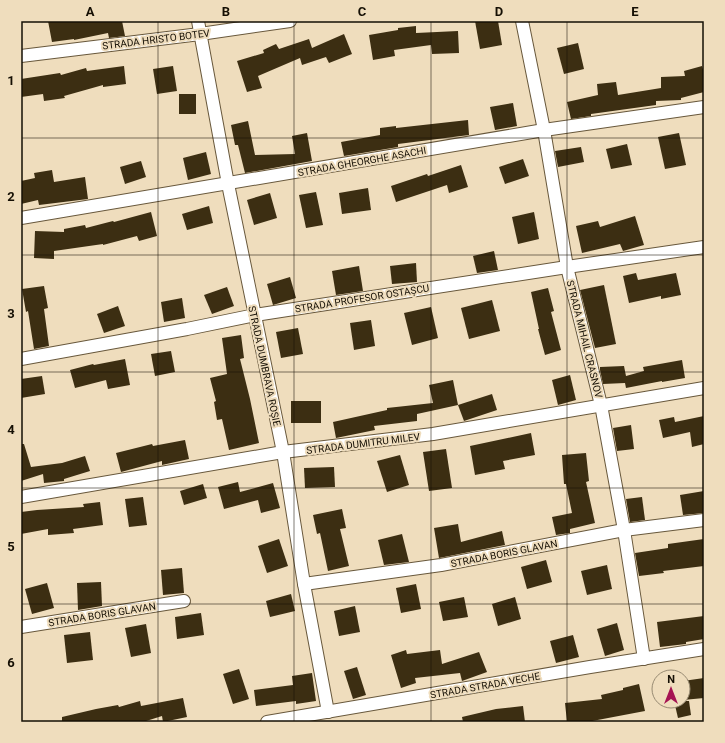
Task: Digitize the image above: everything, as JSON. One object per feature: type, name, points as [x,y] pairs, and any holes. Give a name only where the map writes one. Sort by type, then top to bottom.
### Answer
[{"type":"street","name":"STRADA DUMBRAVA ROȘIE","points":[[198,21],[228,184],[283,452],[304,584],[328,712]]},
{"type":"street","name":"STRADA HRISTO BOTEV","points":[[21,56],[200,34],[290,21]]},
{"type":"street","name":"STRADA MIHAIL CRASNOV","points":[[522,21],[544,130],[567,266],[601,405],[624,530],[644,659]]},
{"type":"street","name":"STRADA GHEORGHE ASACHI","points":[[21,218],[544,130],[704,106]]},
{"type":"street","name":"STRADA PROFESOR OSTAȘCU","points":[[21,359],[255,315],[567,266],[704,247]]},
{"type":"street","name":"STRADA DUMITRU MILEV","points":[[21,497],[283,452],[433,434],[704,388]]},
{"type":"street","name":"STRADA BORIS GLAVAN","points":[[304,584],[441,565],[624,530],[704,520]]},
{"type":"street","name":"STRADA BORIS GLAVAN","points":[[21,628],[184,601]]},
{"type":"street","name":"STRADA STRADA VECHE","points":[[267,722],[590,666],[704,649]]},
{"type":"building","points":[[48,21],[122,21],[125,36],[109,38],[108,33],[74,40],[52,42]]},
{"type":"building","points":[[475,21],[498,21],[502,45],[480,49]]},
{"type":"building","points":[[416,26],[416,33],[458,31],[459,53],[432,54],[431,45],[394,50],[395,56],[373,60],[369,35],[398,30],[398,28]]},
{"type":"building","points":[[344,34],[352,54],[329,63],[326,57],[302,65],[300,58],[258,76],[262,88],[247,92],[237,61],[264,53],[263,50],[276,44],[279,49],[309,39],[312,48]]},
{"type":"building","points":[[578,43],[584,69],[564,74],[557,48]]},
{"type":"building","points":[[124,66],[126,84],[103,87],[103,85],[64,96],[65,98],[44,101],[43,94],[21,97],[21,79],[60,73],[61,75],[86,68],[87,71]]},
{"type":"building","points":[[173,66],[177,91],[157,94],[153,69]]},
{"type":"building","points":[[702,66],[704,73],[704,92],[681,98],[681,100],[656,101],[656,105],[591,114],[591,116],[571,119],[567,102],[598,95],[597,84],[616,82],[618,95],[661,88],[661,77],[685,76],[684,71]]},
{"type":"building","points":[[179,94],[196,94],[196,114],[179,114]]},
{"type":"building","points":[[513,103],[517,126],[495,130],[490,107]]},
{"type":"building","points":[[468,120],[469,135],[398,144],[398,147],[344,156],[341,142],[380,135],[380,128],[396,126],[396,128]]},
{"type":"building","points":[[248,121],[255,155],[295,154],[292,136],[307,133],[312,161],[245,173],[238,145],[235,145],[231,125]]},
{"type":"building","points":[[679,133],[686,165],[665,169],[658,137]]},
{"type":"building","points":[[627,144],[632,165],[611,169],[606,149]]},
{"type":"building","points":[[581,147],[584,162],[558,167],[555,151]]},
{"type":"building","points":[[206,152],[211,174],[188,180],[183,158]]},
{"type":"building","points":[[523,159],[529,176],[505,184],[499,167]]},
{"type":"building","points":[[141,161],[146,177],[125,184],[120,167]]},
{"type":"building","points":[[461,165],[468,187],[449,193],[447,185],[396,202],[391,186]]},
{"type":"building","points":[[52,170],[54,182],[85,177],[88,199],[39,205],[38,200],[21,204],[21,181],[35,178],[34,173]]},
{"type":"building","points":[[368,188],[371,210],[342,214],[339,193]]},
{"type":"building","points":[[316,192],[323,225],[306,228],[299,195]]},
{"type":"building","points":[[270,193],[277,218],[254,225],[247,200]]},
{"type":"building","points":[[209,206],[213,223],[187,230],[182,214]]},
{"type":"building","points":[[151,212],[157,236],[139,241],[137,236],[103,245],[54,251],[54,259],[34,258],[35,231],[64,232],[64,229],[85,225],[86,228]]},
{"type":"building","points":[[534,212],[539,239],[518,244],[512,217]]},
{"type":"building","points":[[635,216],[644,245],[623,251],[620,244],[582,253],[576,226],[598,221],[600,227]]},
{"type":"building","points":[[494,251],[498,270],[477,273],[473,256]]},
{"type":"building","points":[[416,263],[417,282],[392,284],[390,266]]},
{"type":"building","points":[[359,266],[363,291],[336,295],[332,271]]},
{"type":"building","points":[[636,273],[638,280],[676,273],[681,295],[661,299],[661,296],[629,303],[623,276]]},
{"type":"building","points":[[290,277],[296,298],[273,305],[267,284]]},
{"type":"building","points":[[604,285],[616,344],[595,348],[580,290]]},
{"type":"building","points":[[44,286],[48,308],[44,309],[49,346],[34,349],[28,311],[26,312],[22,289]]},
{"type":"building","points":[[227,287],[234,306],[212,314],[204,295]]},
{"type":"building","points":[[548,288],[554,311],[551,312],[561,350],[545,355],[531,292]]},
{"type":"building","points":[[182,298],[185,318],[164,322],[161,302]]},
{"type":"building","points":[[492,300],[500,331],[469,339],[461,308]]},
{"type":"building","points":[[118,306],[125,326],[104,333],[97,314]]},
{"type":"building","points":[[431,307],[438,338],[412,345],[404,313]]},
{"type":"building","points":[[371,320],[375,346],[354,350],[350,323]]},
{"type":"building","points":[[298,328],[303,354],[281,358],[276,332]]},
{"type":"building","points":[[241,335],[244,358],[240,359],[259,443],[229,450],[222,419],[217,420],[214,402],[216,401],[210,378],[227,374],[222,338]]},
{"type":"building","points":[[171,351],[175,372],[155,376],[151,354]]},
{"type":"building","points":[[125,359],[130,385],[108,389],[106,380],[75,388],[70,370],[93,364]]},
{"type":"building","points":[[682,360],[685,378],[626,388],[625,383],[603,384],[600,370],[600,367],[624,366],[626,376],[644,371],[643,367]]},
{"type":"building","points":[[570,375],[576,400],[558,405],[552,380]]},
{"type":"building","points":[[42,376],[45,394],[21,398],[21,379]]},
{"type":"building","points":[[453,380],[458,405],[417,414],[417,421],[374,426],[375,430],[336,438],[333,422],[387,410],[387,408],[433,403],[429,385]]},
{"type":"building","points":[[492,394],[497,410],[464,421],[458,405]]},
{"type":"building","points":[[291,401],[321,401],[321,423],[291,423]]},
{"type":"building","points":[[704,416],[704,444],[692,447],[690,432],[663,438],[659,420],[674,417],[675,422]]},
{"type":"building","points":[[631,425],[634,449],[617,451],[613,428]]},
{"type":"building","points":[[531,433],[535,455],[503,461],[505,469],[475,475],[470,446]]},
{"type":"building","points":[[185,440],[189,459],[162,465],[162,461],[121,472],[116,453],[152,444],[153,446]]},
{"type":"building","points":[[21,444],[24,444],[31,467],[62,463],[85,456],[90,471],[64,479],[64,481],[44,483],[43,474],[21,481]]},
{"type":"building","points":[[446,449],[452,488],[429,491],[423,452]]},
{"type":"building","points":[[586,453],[589,481],[586,482],[595,523],[570,529],[570,533],[556,535],[552,517],[572,513],[566,484],[564,484],[562,455]]},
{"type":"building","points":[[400,455],[409,485],[387,492],[377,461]]},
{"type":"building","points":[[334,467],[335,487],[305,488],[304,468]]},
{"type":"building","points":[[238,482],[240,492],[273,483],[280,508],[261,513],[258,500],[224,509],[218,487]]},
{"type":"building","points":[[203,484],[207,498],[184,505],[180,491]]},
{"type":"building","points":[[704,491],[704,513],[683,515],[680,495]]},
{"type":"building","points":[[143,497],[147,525],[129,527],[125,499]]},
{"type":"building","points":[[642,497],[645,520],[630,522],[626,499]]},
{"type":"building","points":[[100,502],[103,525],[73,529],[74,533],[48,535],[48,529],[21,534],[21,512],[84,507],[83,504]]},
{"type":"building","points":[[342,509],[346,528],[340,529],[349,566],[328,571],[320,533],[317,534],[313,515]]},
{"type":"building","points":[[458,524],[461,542],[502,531],[505,545],[439,558],[434,528]]},
{"type":"building","points":[[402,534],[409,562],[384,565],[378,540]]},
{"type":"building","points":[[279,539],[288,566],[267,573],[258,546]]},
{"type":"building","points":[[704,539],[704,566],[663,571],[664,573],[639,576],[635,553],[668,548],[668,544]]},
{"type":"building","points":[[546,560],[552,582],[527,589],[521,567]]},
{"type":"building","points":[[607,565],[612,589],[587,595],[581,571]]},
{"type":"building","points":[[182,568],[184,593],[163,595],[161,570]]},
{"type":"building","points":[[101,582],[102,606],[78,610],[77,583]]},
{"type":"building","points":[[47,583],[54,608],[32,614],[25,589]]},
{"type":"building","points":[[416,584],[421,609],[401,613],[396,588]]},
{"type":"building","points":[[291,594],[295,611],[270,617],[266,601]]},
{"type":"building","points":[[464,597],[468,617],[443,621],[439,602]]},
{"type":"building","points":[[515,597],[521,619],[498,626],[492,604]]},
{"type":"building","points":[[355,606],[360,632],[339,636],[334,611]]},
{"type":"building","points":[[201,613],[204,635],[177,639],[175,617]]},
{"type":"building","points":[[704,616],[704,639],[686,642],[686,644],[660,647],[657,622]]},
{"type":"building","points":[[617,623],[624,650],[605,656],[597,629]]},
{"type":"building","points":[[146,624],[151,653],[131,657],[125,628]]},
{"type":"building","points":[[90,632],[93,660],[67,663],[64,635]]},
{"type":"building","points":[[573,635],[579,657],[556,663],[550,641]]},
{"type":"building","points":[[406,650],[407,654],[440,650],[442,664],[479,652],[487,672],[462,681],[460,673],[415,678],[416,683],[401,688],[391,655]]},
{"type":"building","points":[[357,667],[366,695],[353,699],[344,671]]},
{"type":"building","points":[[239,669],[249,699],[233,704],[223,674]]},
{"type":"building","points":[[312,673],[316,701],[296,704],[296,701],[256,706],[254,690],[293,685],[292,676]]},
{"type":"building","points":[[704,678],[704,698],[691,699],[691,680]]},
{"type":"building","points":[[639,684],[645,711],[587,722],[567,722],[565,703],[602,699],[601,695],[623,690],[623,688]]},
{"type":"building","points":[[183,698],[187,717],[163,722],[162,716],[143,722],[62,722],[62,717],[96,709],[118,705],[119,707],[140,701],[141,706]]},
{"type":"building","points":[[523,706],[525,722],[463,722],[462,717],[496,709]]},
{"type":"building","points":[[676,709],[690,709],[691,715],[678,718]]}]
